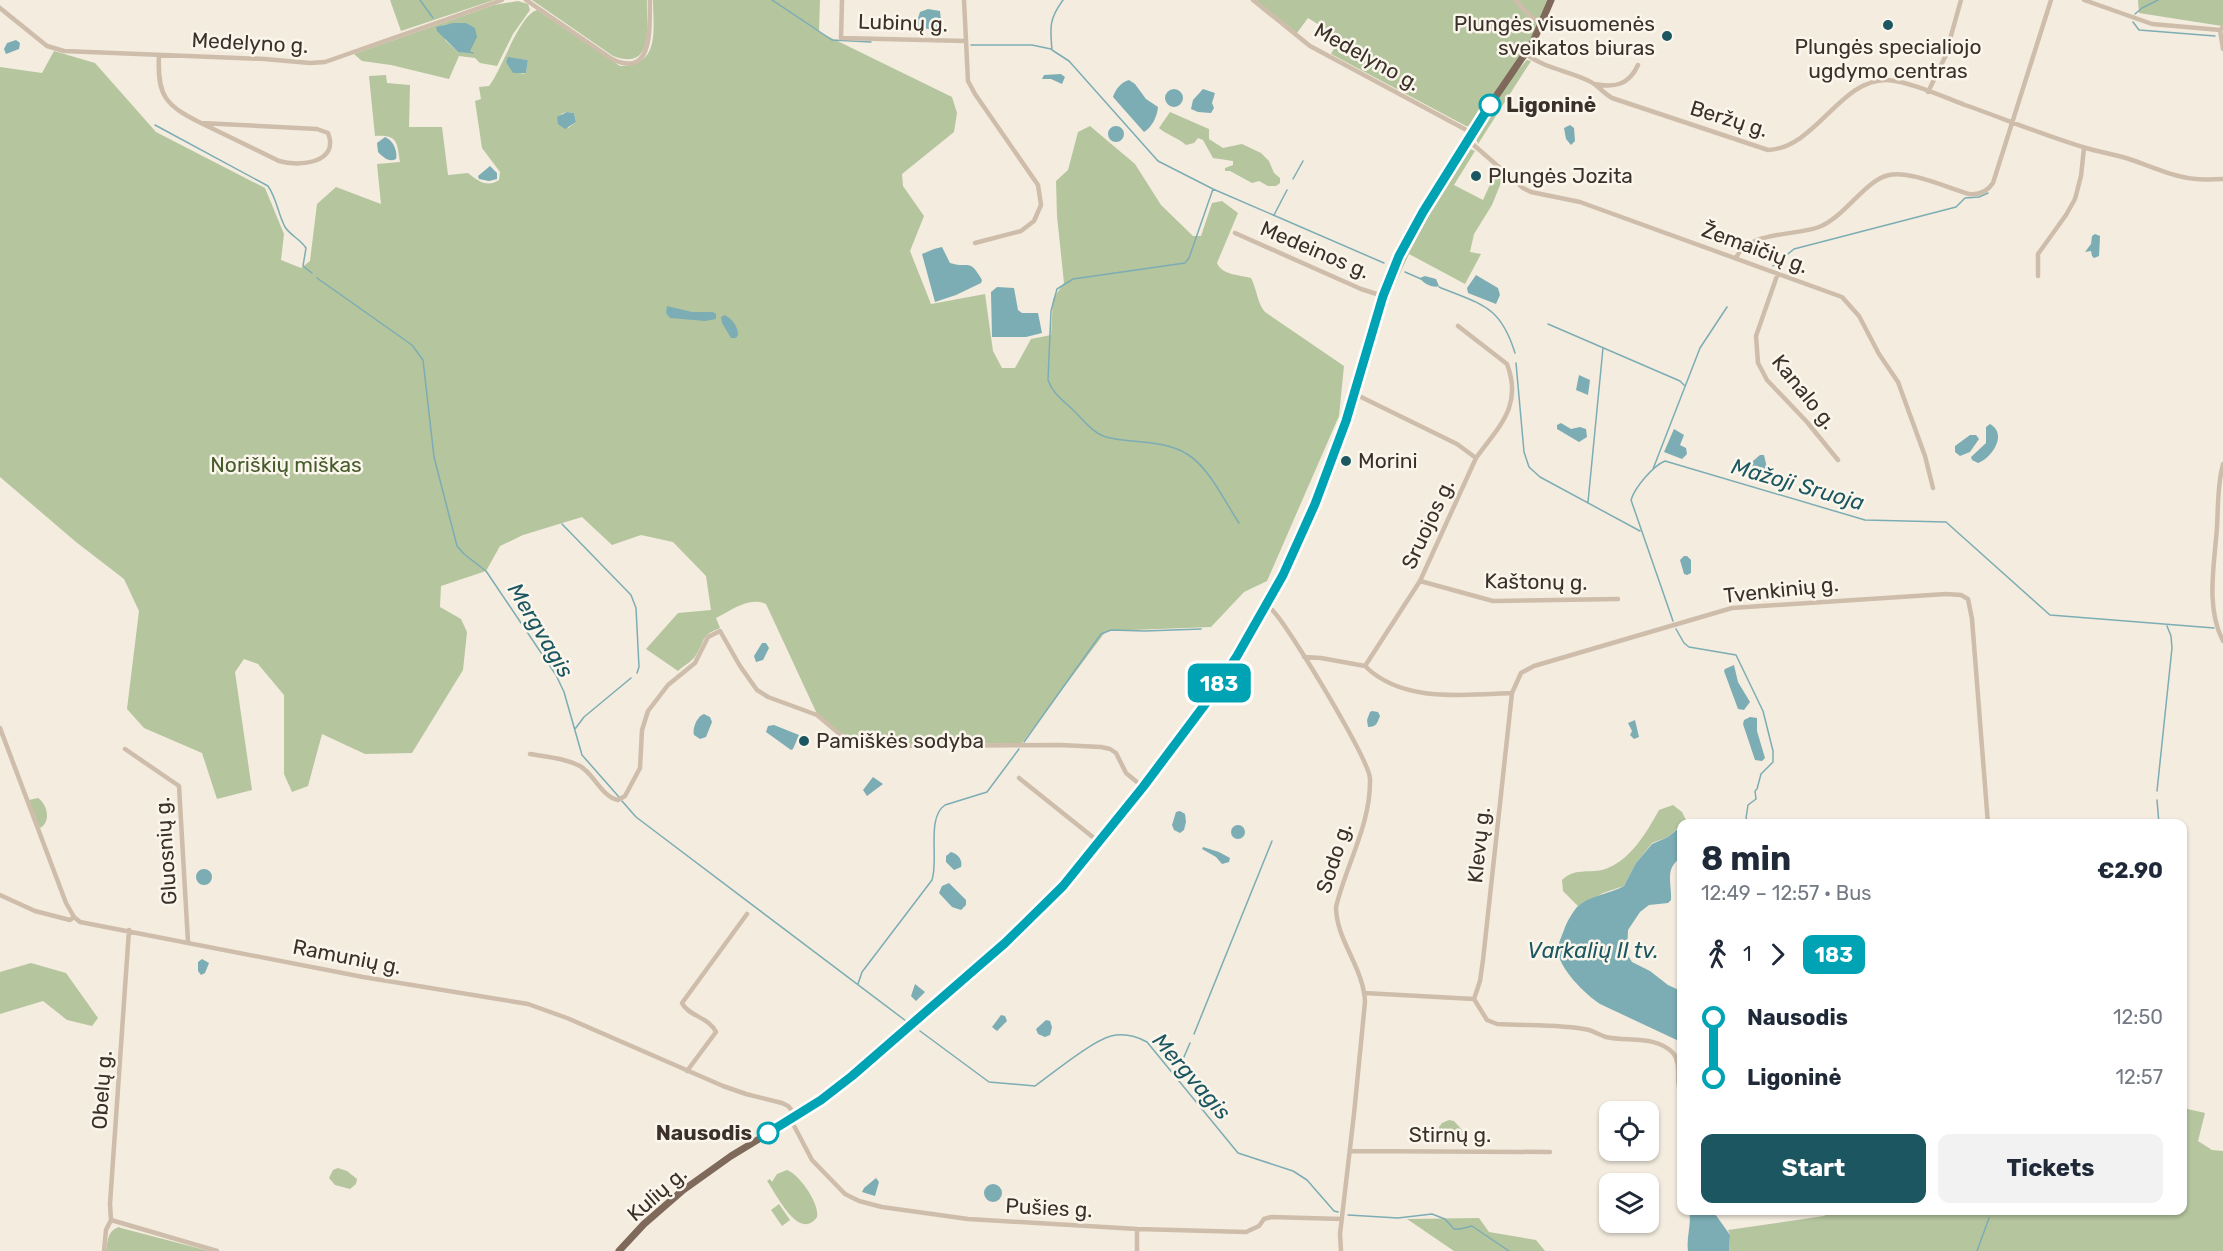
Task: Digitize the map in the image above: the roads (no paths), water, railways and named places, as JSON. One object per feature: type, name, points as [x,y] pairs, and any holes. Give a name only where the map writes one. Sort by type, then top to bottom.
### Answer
[{"type":"main road","name":"Kulių g.","points":[[619,1251],[647,1221],[682,1191],[731,1156],[794,1118],[852,1076],[1005,943],[1063,886],[1143,787],[1206,703],[1267,607],[1315,504],[1355,394],[1383,296],[1399,256],[1414,226],[1526,54],[1551,0]]},
{"type":"street","name":"Medelyno g.","points":[[0,8],[47,46],[64,51],[310,63],[325,62],[502,0]]},
{"type":"street","points":[[525,0],[612,58],[626,63],[639,60],[647,50],[650,0]]},
{"type":"street","name":"Lubinų g.","points":[[842,0],[842,38],[966,42]]},
{"type":"street","points":[[964,0],[968,81],[1038,185],[1041,205],[1034,221],[1021,231],[975,243]]},
{"type":"street","name":"Medelyno g.","points":[[1252,0],[1310,46],[1470,137]]},
{"type":"street","points":[[1515,0],[1531,17],[1542,23]]},
{"type":"street","points":[[1928,92],[1945,57],[1961,0]]},
{"type":"street","points":[[1736,258],[1744,248],[1755,241],[1820,226],[1836,218],[1878,179],[1889,174],[1903,174],[1969,194],[1987,190],[1993,183],[2052,0]]},
{"type":"street","points":[[2084,0],[2152,24],[2222,29],[2223,49]]},
{"type":"street","name":"Beržų g.","points":[[1526,54],[1539,62],[1594,84],[1612,98],[1768,150],[1780,150],[1791,145],[1857,89],[1870,82],[1886,80],[1928,92],[2085,148],[2194,179],[2223,179]]},
{"type":"street","points":[[159,55],[159,83],[164,94],[178,110],[201,123],[289,164],[312,163],[328,152],[330,145],[328,133],[317,129],[201,123]]},
{"type":"street","points":[[1594,84],[1606,86],[1623,83],[1632,78],[1638,65]]},
{"type":"street","name":"Žemaičių g.","points":[[1470,137],[1523,188],[1531,192],[1580,202],[1842,297],[1854,308],[1879,354],[1898,382],[1925,456],[1933,488]]},
{"type":"street","points":[[2038,276],[2038,254],[2066,215],[2074,199],[2081,176],[2085,148]]},
{"type":"street","name":"Medeinos g.","points":[[1235,233],[1361,289],[1383,296]]},
{"type":"street","name":"Kanalo g.","points":[[1778,273],[1756,336],[1758,363],[1767,380],[1807,422],[1838,460]]},
{"type":"street","name":"Sruojos g.","points":[[1365,666],[1420,582],[1476,458],[1509,411],[1512,402],[1510,373],[1507,364],[1458,327]]},
{"type":"street","points":[[1355,394],[1457,444],[1476,458]]},
{"type":"street","points":[[2223,464],[2218,483],[2212,581],[2215,616],[2223,641]]},
{"type":"street","name":"Kaštonų g.","points":[[1420,582],[1493,601],[1618,599]]},
{"type":"street","name":"Tvenkinių g.","points":[[1512,693],[1521,673],[1534,666],[1732,608],[1946,594],[1962,595],[1968,599],[1972,619],[1988,819]]},
{"type":"street","name":"Sodo g.","points":[[1267,607],[1275,612],[1304,657],[1356,744],[1367,765],[1370,777],[1363,824],[1336,907],[1337,920],[1364,993],[1360,1054],[1342,1219],[1341,1251]]},
{"type":"street","points":[[530,754],[550,756],[582,767],[609,796],[618,800],[625,796],[640,768],[642,730],[648,711],[668,686],[695,663],[708,637],[720,631],[757,690],[768,697],[817,715],[854,746],[1060,745],[1101,747],[1116,753],[1126,773],[1143,787]]},
{"type":"street","points":[[1304,657],[1365,666],[1379,679],[1423,694],[1512,693]]},
{"type":"street","name":"Klevų g.","points":[[1474,999],[1483,960],[1512,693]]},
{"type":"street","points":[[0,728],[66,903],[75,917]]},
{"type":"street","name":"Gluosnių g.","points":[[125,749],[179,786],[188,942]]},
{"type":"street","points":[[1019,778],[1099,842]]},
{"type":"street","name":"Ramunių g.","points":[[0,895],[35,911],[70,920],[75,917],[88,924],[129,930],[363,977],[528,1004],[626,1042],[687,1071],[746,1094],[782,1103],[788,1106],[794,1118]]},
{"type":"street","points":[[687,1071],[716,1032],[708,1022],[684,1008],[682,1003],[747,914]]},
{"type":"street","name":"Obelų g.","points":[[104,1251],[106,1230],[111,1220],[110,1204],[129,930]]},
{"type":"street","points":[[1364,993],[1474,999],[1487,1020],[1497,1024],[1586,1030],[1607,1037],[1654,1043],[1667,1048],[1675,1056],[1677,1087]]},
{"type":"street","name":"Pušies g.","points":[[794,1118],[812,1160],[845,1194],[859,1201],[882,1207],[968,1220],[1245,1232],[1259,1226],[1264,1219],[1271,1216],[1342,1219]]},
{"type":"street","name":"Stirnų g.","points":[[1350,1151],[1550,1152]]},
{"type":"street","points":[[111,1220],[217,1251]]},
{"type":"street","points":[[1137,1229],[1137,1251]]},
{"type":"water","points":[[928,9],[940,11],[942,30],[918,28],[917,21],[920,12]]},
{"type":"water","points":[[466,23],[475,28],[477,37],[469,53],[458,52],[437,31],[436,27]]},
{"type":"water","points":[[16,40],[20,43],[19,49],[6,54],[4,49],[7,43]]},
{"type":"water","points":[[508,57],[528,60],[526,73],[513,73],[506,62]]},
{"type":"water","points":[[1061,74],[1065,77],[1062,84],[1051,79],[1042,79],[1044,75]]},
{"type":"water","points":[[1129,80],[1135,84],[1146,99],[1158,107],[1154,121],[1144,132],[1113,97],[1119,87]]},
{"type":"water","points":[[1174,89],[1180,92],[1183,98],[1180,104],[1174,107],[1168,104],[1165,98],[1168,92]]},
{"type":"water","points":[[1203,89],[1215,93],[1212,103],[1214,108],[1211,113],[1191,109],[1193,100]]},
{"type":"water","points":[[567,112],[574,113],[576,122],[565,129],[558,124],[557,117]]},
{"type":"water","points":[[1570,125],[1574,128],[1575,141],[1571,145],[1566,139],[1564,128]]},
{"type":"water","points":[[1116,126],[1122,128],[1124,134],[1122,140],[1116,142],[1110,140],[1108,134],[1110,128]]},
{"type":"water","points":[[385,137],[394,146],[396,159],[389,160],[378,152],[377,143]]},
{"type":"water","points":[[490,166],[497,173],[497,179],[489,181],[479,179],[478,176]]},
{"type":"water","points":[[2095,234],[2100,236],[2099,256],[2094,258],[2091,251],[2085,252]]},
{"type":"water","points":[[942,247],[950,263],[971,266],[982,280],[981,283],[956,295],[935,302],[922,254]]},
{"type":"water","points":[[1476,275],[1498,288],[1500,295],[1496,304],[1468,293],[1467,288]]},
{"type":"water","points":[[1425,276],[1436,279],[1439,286],[1431,286],[1423,282],[1420,278]]},
{"type":"water","points":[[997,287],[1014,288],[1018,310],[1022,313],[1038,313],[1042,333],[1026,337],[992,337],[991,292]]},
{"type":"water","points":[[667,306],[692,312],[713,312],[716,314],[716,319],[705,321],[670,318],[666,313]]},
{"type":"water","points":[[725,315],[736,326],[738,335],[736,338],[731,338],[722,323],[721,317]]},
{"type":"water","points":[[1579,375],[1590,380],[1588,395],[1576,390]]},
{"type":"water","points":[[1561,423],[1571,429],[1580,427],[1586,429],[1587,437],[1579,442],[1557,429],[1557,425]]},
{"type":"water","points":[[1990,424],[1995,428],[1998,439],[1993,451],[1978,463],[1971,457],[1986,443],[1986,427]]},
{"type":"water","points":[[1674,429],[1684,435],[1680,445],[1686,448],[1687,454],[1682,459],[1664,452]]},
{"type":"water","points":[[1970,435],[1976,435],[1979,439],[1970,452],[1960,456],[1955,452],[1955,446]]},
{"type":"water","points":[[1760,455],[1764,455],[1767,468],[1754,476],[1748,474],[1746,467]]},
{"type":"water","points":[[1684,556],[1691,560],[1691,573],[1687,575],[1684,574],[1680,560]]},
{"type":"water","points":[[762,643],[766,643],[769,648],[763,660],[756,662],[754,656]]},
{"type":"water","points":[[1734,665],[1738,682],[1750,702],[1744,710],[1738,709],[1724,671]]},
{"type":"water","points":[[1372,711],[1378,712],[1380,716],[1375,725],[1368,727],[1367,720]]},
{"type":"water","points":[[704,714],[710,717],[712,722],[706,737],[700,739],[694,735],[694,729],[697,720]]},
{"type":"water","points":[[1750,717],[1757,718],[1757,731],[1765,758],[1762,761],[1755,760],[1743,724],[1744,720]]},
{"type":"water","points":[[1635,720],[1639,737],[1634,739],[1630,735],[1632,731],[1628,723]]},
{"type":"water","points":[[774,725],[799,735],[793,749],[791,750],[766,732],[768,726]]},
{"type":"water","points":[[873,777],[883,784],[867,796],[863,790]]},
{"type":"water","points":[[1180,811],[1185,814],[1186,822],[1184,830],[1180,833],[1174,830],[1172,825],[1176,812]]},
{"type":"water","points":[[1238,825],[1243,827],[1245,832],[1243,837],[1238,839],[1233,837],[1231,832],[1233,827]]},
{"type":"water","name":"Varkalių II tv.","points":[[1677,829],[1677,861],[1672,867],[1670,877],[1671,900],[1668,903],[1649,905],[1640,912],[1628,930],[1627,954],[1632,962],[1677,989],[1677,1040],[1594,1000],[1568,973],[1559,957],[1558,950],[1565,927],[1577,907],[1588,900],[1624,886],[1636,863],[1652,844],[1668,837]]},
{"type":"water","points":[[1203,847],[1230,858],[1229,862],[1222,864],[1216,857],[1202,849]]},
{"type":"water","points":[[951,852],[961,860],[961,867],[954,870],[946,862],[946,856]]},
{"type":"water","points":[[204,869],[212,877],[204,885],[196,877]]},
{"type":"water","points":[[949,883],[966,900],[966,905],[961,910],[952,907],[939,893],[942,886]]},
{"type":"water","points":[[202,959],[209,963],[205,973],[201,975],[198,971],[198,962]]},
{"type":"water","points":[[915,984],[925,992],[916,1001],[911,996]]},
{"type":"water","points":[[1001,1015],[1005,1016],[1007,1021],[997,1031],[992,1027]]},
{"type":"water","points":[[1046,1020],[1050,1021],[1052,1027],[1050,1035],[1045,1037],[1038,1034],[1036,1029]]},
{"type":"water","points":[[876,1178],[879,1182],[875,1196],[862,1192],[864,1188]]},
{"type":"water","points":[[993,1184],[999,1187],[1002,1193],[999,1199],[993,1202],[987,1199],[984,1193],[987,1187]]},
{"type":"water","points":[[1689,1215],[1716,1215],[1730,1235],[1729,1251],[1688,1251]]},
{"type":"waterway","points":[[420,0],[433,18]]},
{"type":"waterway","points":[[772,0],[832,40],[871,42]]},
{"type":"waterway","points":[[1063,0],[1051,24],[1052,50],[1069,61],[1158,161],[1213,189],[1384,263]]},
{"type":"waterway","points":[[2135,14],[2158,0]]},
{"type":"waterway","points":[[2133,22],[2139,30],[2215,36]]},
{"type":"waterway","points":[[971,45],[1032,45],[1051,49]]},
{"type":"waterway","points":[[469,52],[473,53]]},
{"type":"waterway","name":"Mergvagis","points":[[155,125],[268,186],[285,227],[306,248],[303,266],[312,273]]},
{"type":"waterway","points":[[1293,179],[1303,161]]},
{"type":"waterway","points":[[1213,189],[1189,258],[1185,263],[1073,279],[1057,289],[1051,311],[1048,380],[1057,395],[1101,435],[1168,446],[1187,454],[1202,467],[1216,485],[1239,523]]},
{"type":"waterway","points":[[1274,215],[1287,190]]},
{"type":"waterway","points":[[1773,266],[1794,249],[1956,207],[1965,198],[1979,197],[1988,193]]},
{"type":"waterway","points":[[1405,272],[1421,279]]},
{"type":"waterway","name":"Mergvagis","points":[[317,278],[412,345],[423,360],[434,457],[457,546],[486,571],[556,675],[564,692],[582,755],[619,797]]},
{"type":"waterway","points":[[1439,287],[1488,309],[1503,325],[1515,353]]},
{"type":"waterway","points":[[1653,469],[1700,348],[1727,307]]},
{"type":"waterway","points":[[1548,324],[1680,381],[1684,385]]},
{"type":"waterway","points":[[1588,502],[1603,348]]},
{"type":"waterway","points":[[1516,363],[1524,452],[1529,467],[1540,477],[1640,531]]},
{"type":"waterway","name":"Mažoji Sruoja","points":[[1673,621],[1631,500],[1645,478],[1655,467],[1665,461],[1865,520],[1946,522],[2050,615],[2214,628]]},
{"type":"waterway","points":[[562,524],[631,595],[636,608],[639,667],[637,673]]},
{"type":"waterway","points":[[2157,791],[2172,648],[2167,626]]},
{"type":"waterway","points":[[1024,742],[1101,634],[1111,630],[1201,629]]},
{"type":"waterway","name":"Mažoji Sruoja","points":[[1676,629],[1689,647],[1736,655],[1763,711],[1773,751],[1773,762],[1761,774],[1755,791],[1756,799],[1748,805],[1746,819]]},
{"type":"waterway","points":[[575,729],[584,717],[631,678]]},
{"type":"waterway","points":[[858,984],[862,972],[932,880],[934,829],[939,811],[945,805],[987,792],[1019,749]]},
{"type":"waterway","points":[[2157,800],[2159,819]]},
{"type":"waterway","name":"Mergvagis","points":[[622,801],[636,817],[906,1021]]},
{"type":"waterway","points":[[1194,1034],[1272,841]]},
{"type":"waterway","name":"Mergvagis","points":[[920,1031],[989,1082],[1035,1086],[1103,1039],[1121,1035],[1143,1040],[1238,1153],[1293,1171],[1307,1180],[1334,1211],[1338,1212]]},
{"type":"waterway","points":[[1177,1079],[1190,1043]]},
{"type":"waterway","name":"Mergvagis","points":[[1348,1215],[1398,1218],[1432,1214],[1445,1219],[1454,1229],[1472,1226],[1509,1251]]},
{"type":"waterway","points":[[1977,1251],[1989,1218]]},
{"type":"place","name":"Plungės specialiojo ugdymo centras","points":[[1888,25]]},
{"type":"place","name":"Plungės visuomenės sveikatos biuras","points":[[1667,36]]},
{"type":"place","name":"Ligoninė","points":[[1490,105]]},
{"type":"place","name":"Plungės Jozita","points":[[1476,176]]},
{"type":"place","name":"Morini","points":[[1346,461]]},
{"type":"place","name":"Pamiškės sodyba","points":[[804,741]]},
{"type":"place","name":"Nausodis","points":[[768,1133]]},
{"type":"park label","name":"Noriškių miškas","points":[[286,465]]}]
